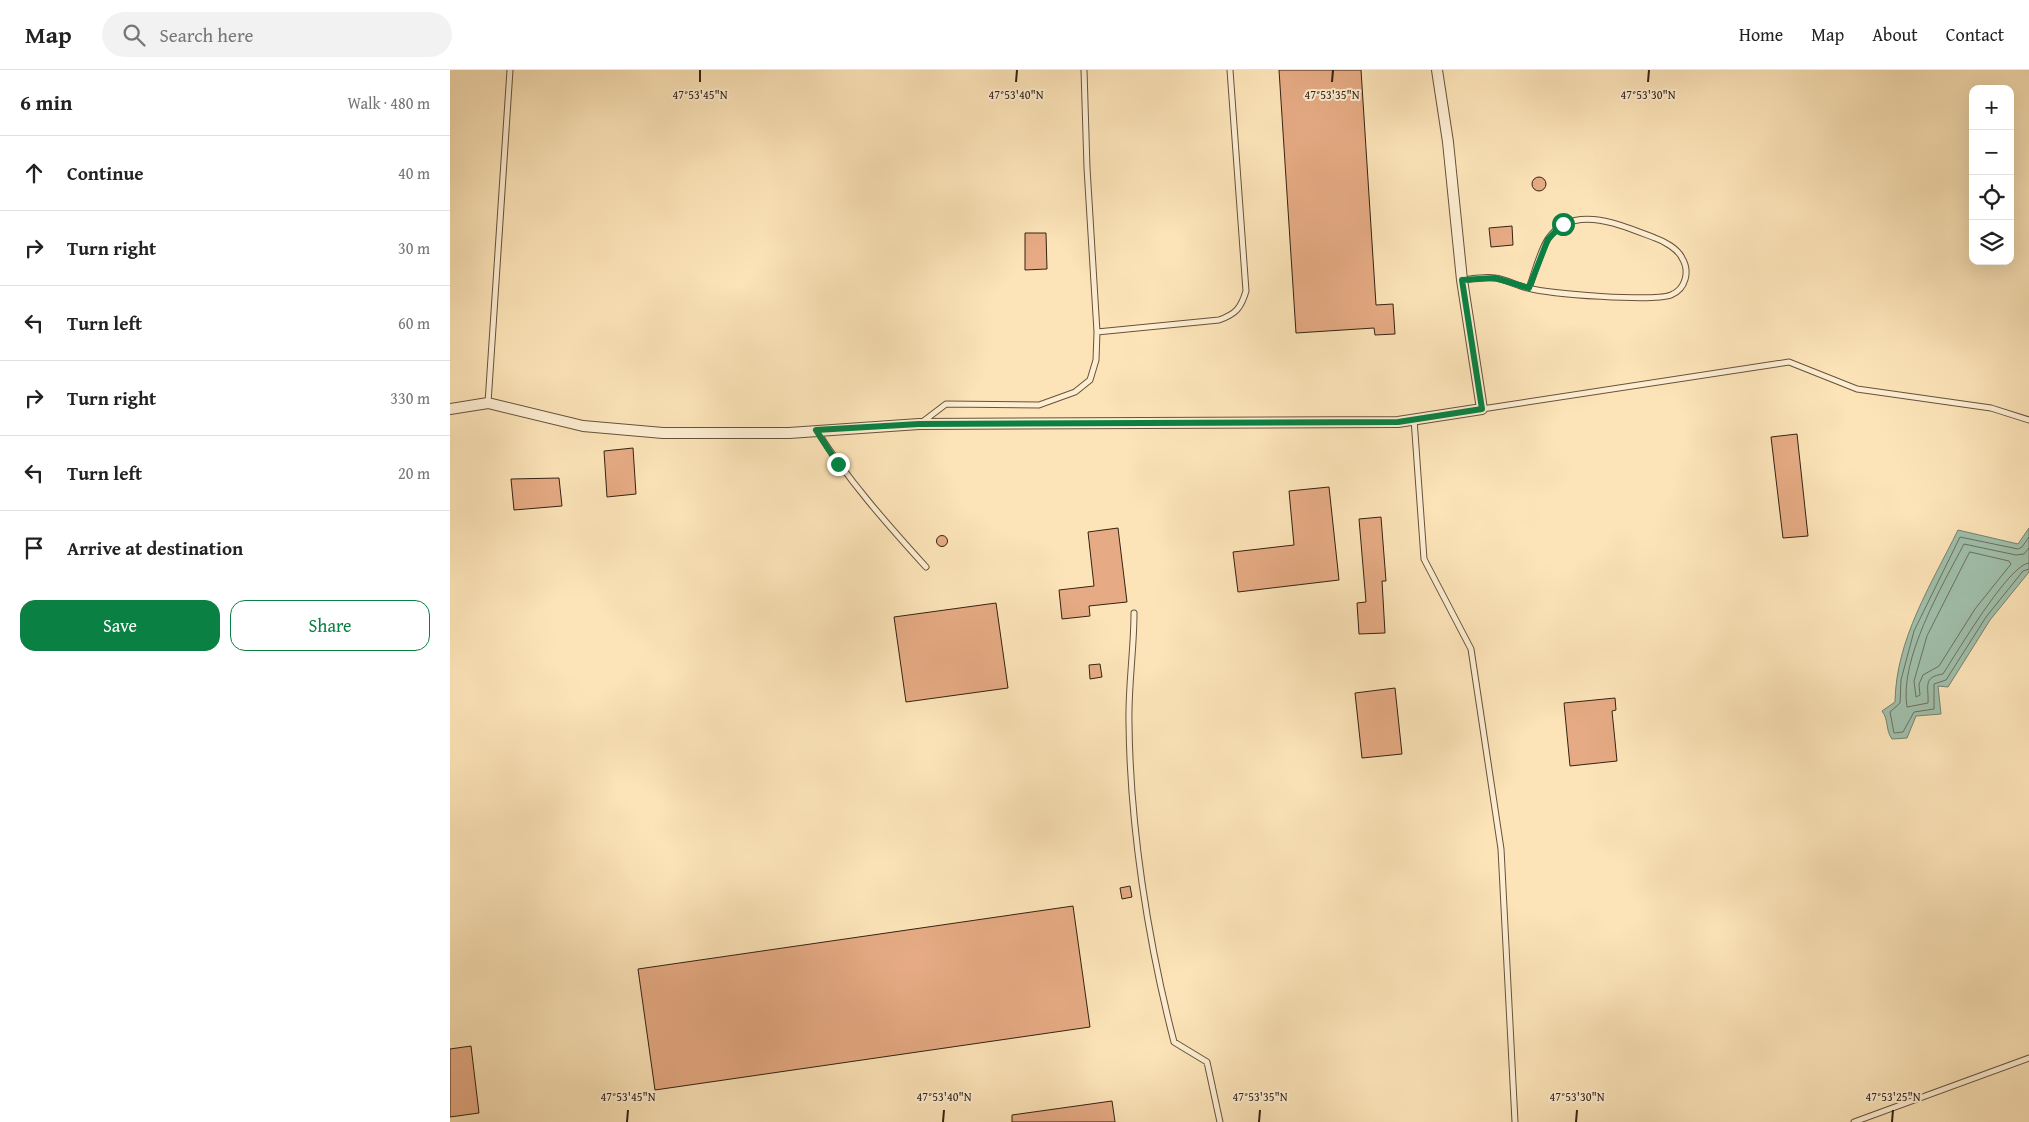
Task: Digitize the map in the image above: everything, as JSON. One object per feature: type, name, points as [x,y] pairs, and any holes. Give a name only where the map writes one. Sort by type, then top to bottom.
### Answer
[{"type":"street","points":[[450,409],[488,403],[583,426],[663,433],[789,433],[919,424],[1388,422],[1482,409],[1462,280],[1448,142],[1437,70]]},
{"type":"lane","points":[[488,403],[510,70]]},
{"type":"lane","points":[[919,424],[946,404],[1039,405],[1075,392],[1090,380],[1096,360],[1097,332],[1087,168],[1084,70]]},
{"type":"lane","points":[[1097,332],[1219,320],[1233,315],[1241,305],[1246,291],[1230,70]]},
{"type":"lane","points":[[1462,280],[1495,278],[1529,288],[1636,298],[1670,296],[1681,289],[1686,280],[1686,267],[1682,256],[1662,240],[1610,221],[1583,219],[1563,224],[1548,239],[1529,288]]},
{"type":"lane","points":[[1482,409],[1789,362],[1857,389],[1991,408],[2029,420]]},
{"type":"lane","points":[[1414,419],[1424,559],[1470,649],[1501,849],[1515,1122]]},
{"type":"lane","points":[[816,430],[838,464],[926,567]]},
{"type":"lane","points":[[1134,613],[1128,722],[1132,804],[1153,949],[1174,1042],[1207,1062],[1220,1122]]},
{"type":"lane","points":[[1854,1122],[2029,1058]]},
{"type":"water","points":[[2029,528],[2029,572],[1990,620],[1948,687],[1938,686],[1941,714],[1916,716],[1907,738],[1892,739],[1882,711],[1895,702],[1901,656],[1908,634],[1926,592],[1958,530],[2018,544]]},
{"type":"building","points":[[1279,70],[1361,70],[1376,305],[1393,304],[1395,334],[1375,335],[1374,328],[1296,333]]},
{"type":"building","points":[[1536,177],[1542,177],[1546,184],[1542,191],[1536,191],[1532,187],[1532,181]]},
{"type":"building","points":[[1512,226],[1513,245],[1491,247],[1489,228]]},
{"type":"building","points":[[1025,233],[1046,233],[1047,269],[1025,270]]},
{"type":"building","points":[[1797,434],[1808,536],[1783,538],[1771,437]]},
{"type":"building","points":[[633,448],[636,494],[607,497],[604,451]]},
{"type":"building","points":[[559,478],[562,506],[514,510],[511,479]]},
{"type":"building","points":[[1329,487],[1339,580],[1238,592],[1233,552],[1294,545],[1289,491]]},
{"type":"building","points":[[1381,517],[1386,581],[1382,581],[1385,633],[1359,634],[1357,603],[1366,602],[1359,519]]},
{"type":"building","points":[[1118,528],[1127,602],[1089,606],[1090,616],[1062,619],[1059,590],[1094,586],[1088,532]]},
{"type":"building","points":[[942,535],[948,541],[942,547],[936,541]]},
{"type":"building","points":[[996,603],[1008,688],[906,702],[894,617]]},
{"type":"building","points":[[1100,664],[1102,677],[1090,679],[1089,665]]},
{"type":"building","points":[[1395,688],[1402,754],[1362,758],[1355,693]]},
{"type":"building","points":[[1615,698],[1616,710],[1612,711],[1617,761],[1570,766],[1564,703]]},
{"type":"building","points":[[1130,886],[1132,897],[1122,899],[1120,888]]},
{"type":"building","points":[[1073,906],[1090,1027],[655,1090],[638,969]]},
{"type":"building","points":[[471,1046],[479,1113],[450,1117],[450,1049]]},
{"type":"building","points":[[1112,1101],[1115,1122],[1012,1122],[1012,1115]]},
{"type":"route","points":[[838,464],[816,430],[919,424],[1398,422],[1482,409],[1462,280],[1495,278],[1529,288],[1548,239],[1563,224]]}]
